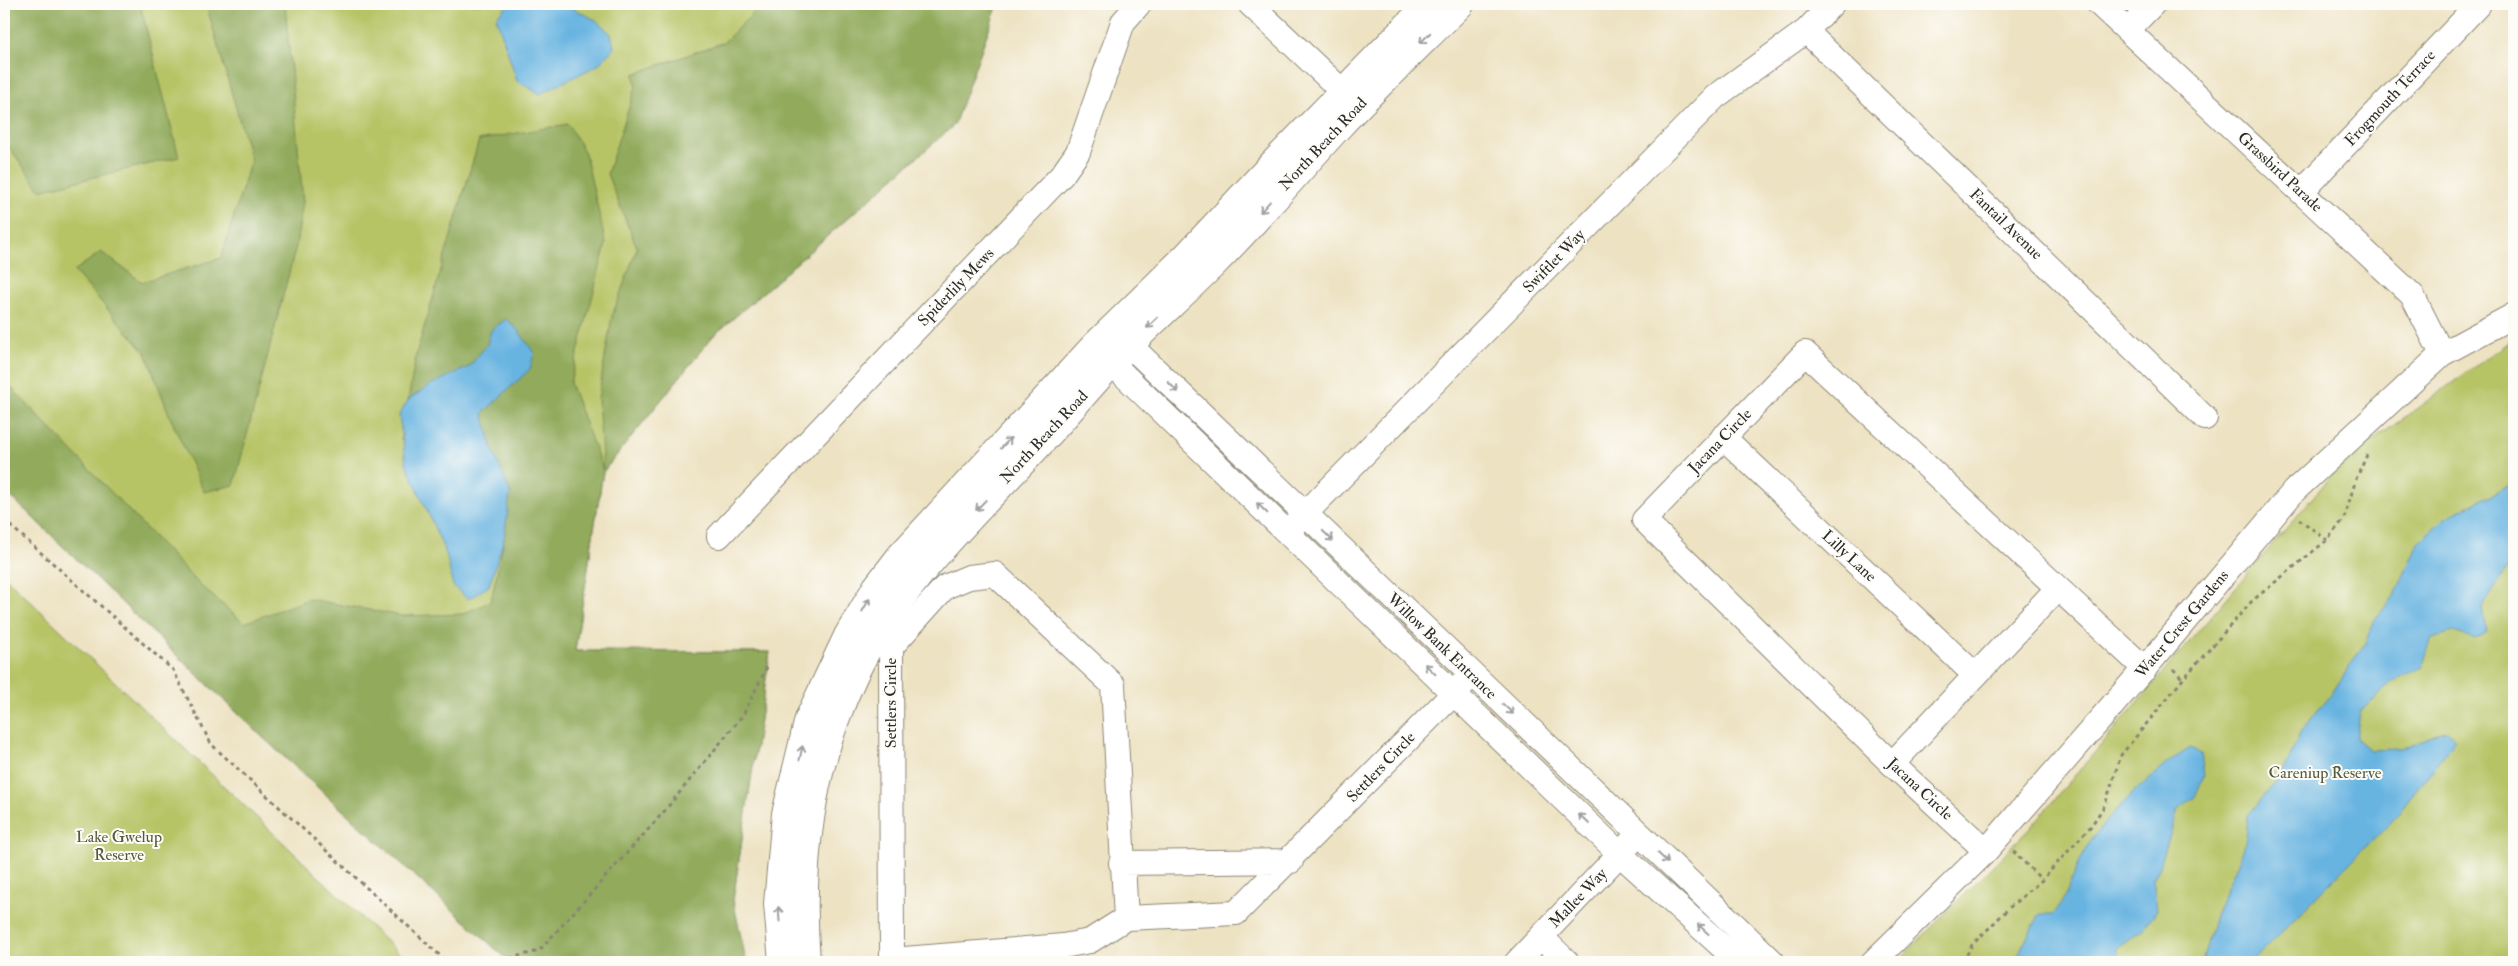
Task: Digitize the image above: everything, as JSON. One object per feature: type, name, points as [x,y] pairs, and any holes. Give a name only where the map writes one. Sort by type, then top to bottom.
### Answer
[{"type":"main road","name":"North Beach Road","points":[[1351,100],[1429,4]]},
{"type":"main road","name":"North Beach Road","points":[[806,962],[802,897],[806,833],[830,735],[855,672],[892,611],[943,545],[1028,456],[1112,346],[1186,257],[1351,100],[1460,4]]},
{"type":"main road","name":"North Beach Road","points":[[783,962],[778,904],[786,814],[809,719],[848,636],[877,586],[901,556],[1112,346]]},
{"type":"street","name":"Spiderlily Mews","points":[[719,536],[1062,175],[1078,152],[1123,22],[1140,4]]},
{"type":"street","points":[[1250,4],[1351,100]]},
{"type":"street","name":"Swiftlet Way","points":[[1288,532],[1715,97],[1806,32],[1832,4]]},
{"type":"street","name":"Grassbird Parade","points":[[2099,4],[2412,295],[2442,354]]},
{"type":"street","points":[[2128,30],[2153,4]]},
{"type":"street","name":"Frogmouth Terrace","points":[[2302,191],[2479,4]]},
{"type":"street","name":"Fantail Avenue","points":[[1806,32],[2205,418]]},
{"type":"street","name":"Water Crest Gardens","points":[[1873,962],[1992,844],[2144,669],[2294,491],[2442,354],[2514,315]]},
{"type":"street","name":"Willow Bank Entrance","points":[[1112,346],[1306,514],[1472,676],[1773,962]]},
{"type":"street","name":"Willow Bank Entrance","points":[[1112,346],[1288,532],[1620,854],[1739,962]]},
{"type":"street","name":"Jacana Circle","points":[[1992,844],[1892,764],[1644,520],[1805,353],[2144,669]]},
{"type":"street","name":"Lilly Lane","points":[[1723,437],[1975,675]]},
{"type":"street","name":"Settlers Circle","points":[[1126,918],[1121,863],[1113,685],[995,574],[969,576],[945,587],[891,647],[892,961],[1063,946],[1090,941],[1126,918],[1236,913],[1291,860],[1454,692],[1472,676]]},
{"type":"street","points":[[1892,764],[2057,589]]},
{"type":"street","name":"Mallee Way","points":[[1517,962],[1639,834]]},
{"type":"street","points":[[1121,863],[1291,860]]},
{"type":"street","points":[[1541,937],[1567,962]]},
{"type":"path","points":[[1963,962],[1972,946],[2010,907],[2042,880],[2091,826],[2105,805],[2121,755],[2183,679],[2252,601],[2327,540],[2344,519],[2356,479],[2370,452]]},
{"type":"path","points":[[2282,506],[2327,540]]},
{"type":"path","points":[[4,520],[173,670],[211,744],[446,962]]},
{"type":"path","points":[[494,962],[539,951],[662,814],[743,715],[767,667]]},
{"type":"path","points":[[1992,844],[2042,880]]},
{"type":"green space","points":[[4,4],[998,4],[954,125],[712,337],[603,472],[575,651],[770,652],[733,900],[746,962],[510,962],[270,744],[4,490]]},
{"type":"green space","points":[[4,4],[140,4],[179,157],[40,190],[4,140]]},
{"type":"green space","points":[[206,4],[285,4],[303,202],[296,246],[234,485],[204,492],[170,417],[146,353],[74,271],[101,252],[142,282],[221,258],[251,160]]},
{"type":"green space","points":[[762,4],[998,4],[954,125],[712,337],[603,472],[575,651],[770,652],[733,900],[746,962],[510,962],[270,744],[4,490],[4,380],[202,587],[244,623],[309,599],[402,616],[463,614],[491,601],[504,539],[474,468],[401,440],[416,355],[479,140],[568,124],[585,153],[606,244],[570,383],[603,470],[598,399],[612,316],[637,248],[607,174],[636,86],[634,74],[724,42]]},
{"type":"green space","name":"Careniup Reserve","points":[[2514,338],[2514,962],[1897,962],[2031,827],[2343,462]]},
{"type":"green space","name":"Lake Gwelup Reserve","points":[[4,576],[408,962],[4,962]]},
{"type":"water","points":[[509,4],[564,4],[596,20],[611,34],[614,48],[598,65],[540,94],[517,81],[496,17]]},
{"type":"water","points":[[506,319],[518,330],[534,353],[530,369],[483,413],[492,448],[510,493],[504,539],[489,586],[468,599],[453,586],[446,554],[406,463],[399,415],[409,399],[432,384],[469,367],[487,345],[491,330]]},
{"type":"water","points":[[2514,483],[2514,558],[2482,607],[2486,633],[2476,639],[2453,632],[2432,638],[2422,667],[2392,682],[2360,712],[2356,738],[2370,750],[2400,749],[2447,730],[2455,740],[2398,814],[2252,962],[2202,962],[2215,915],[2237,865],[2246,838],[2248,815],[2282,775],[2300,733],[2334,690],[2365,643],[2375,619],[2395,595],[2418,543],[2443,519]]},
{"type":"water","points":[[2191,748],[2201,754],[2204,775],[2195,797],[2178,810],[2160,866],[2153,879],[2157,910],[2142,930],[2116,948],[2119,962],[2015,962],[2040,914],[2053,914],[2062,902],[2087,847],[2106,821],[2149,778]]}]
